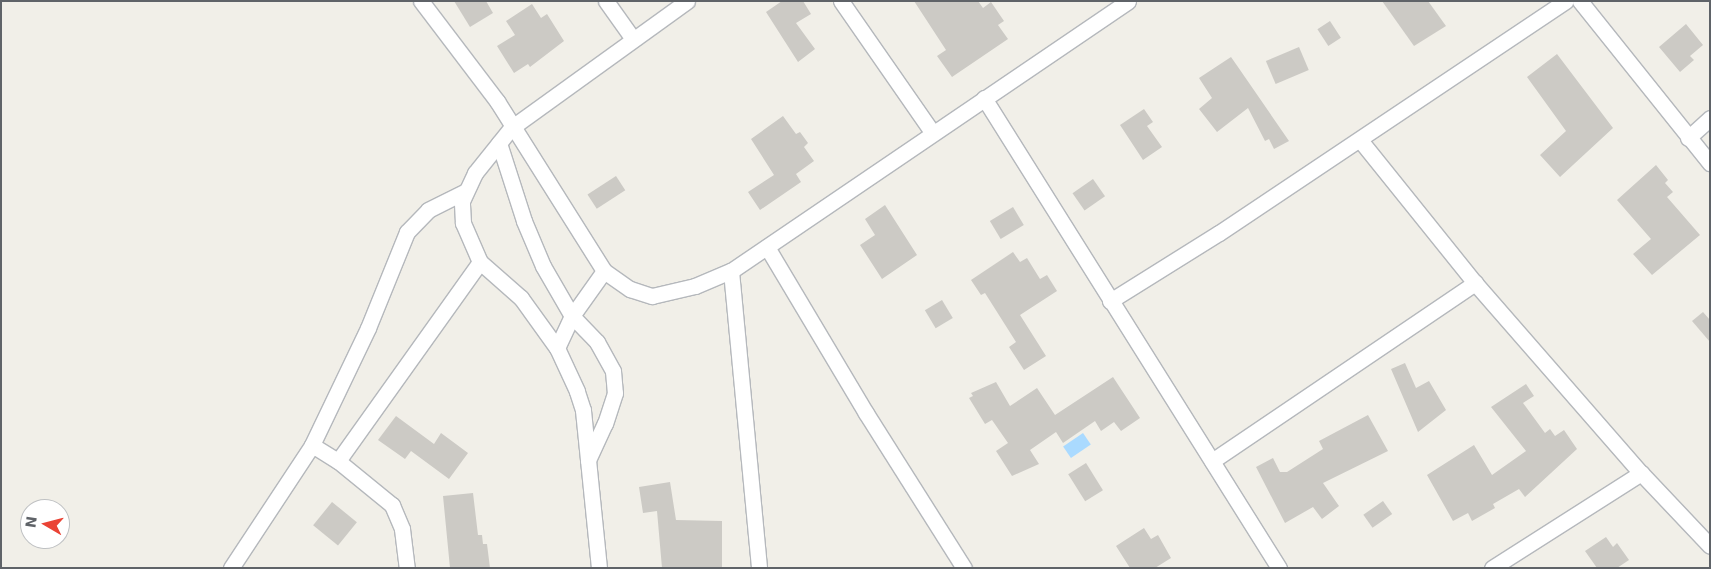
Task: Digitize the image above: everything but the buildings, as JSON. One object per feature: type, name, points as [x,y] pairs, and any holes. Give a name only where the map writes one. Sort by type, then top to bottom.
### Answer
[{"type":"street","points":[[422,1],[475,70],[604,270],[630,289],[652,296],[695,286],[731,271],[932,132],[1128,1]]},
{"type":"street","points":[[606,1],[633,39]]},
{"type":"street","points":[[232,568],[312,445],[368,328],[407,232],[428,210],[464,192],[511,128],[687,1]]},
{"type":"street","points":[[841,1],[932,132]]},
{"type":"street","points":[[1110,301],[1360,140],[1566,1]]},
{"type":"street","points":[[1580,1],[1688,138],[1710,163]]},
{"type":"street","points":[[984,98],[1278,568]]},
{"type":"street","points":[[1688,138],[1710,118]]},
{"type":"street","points":[[1360,140],[1475,283],[1641,473],[1710,546]]},
{"type":"street","points":[[499,143],[531,239],[572,316],[597,342],[613,370],[615,393],[606,423],[588,460]]},
{"type":"street","points":[[464,192],[463,223],[480,262],[521,298],[557,348],[580,400],[599,568]]},
{"type":"street","points":[[767,247],[866,413],[964,568]]},
{"type":"street","points":[[338,461],[480,262]]},
{"type":"street","points":[[557,348],[572,316],[604,270]]},
{"type":"street","points":[[731,271],[759,568]]},
{"type":"street","points":[[1212,462],[1475,283]]},
{"type":"street","points":[[312,445],[338,461],[392,505],[403,536],[407,568]]},
{"type":"street","points":[[1492,568],[1641,473]]},
{"type":"water","points":[[1083,433],[1091,445],[1071,458],[1063,446]]}]
